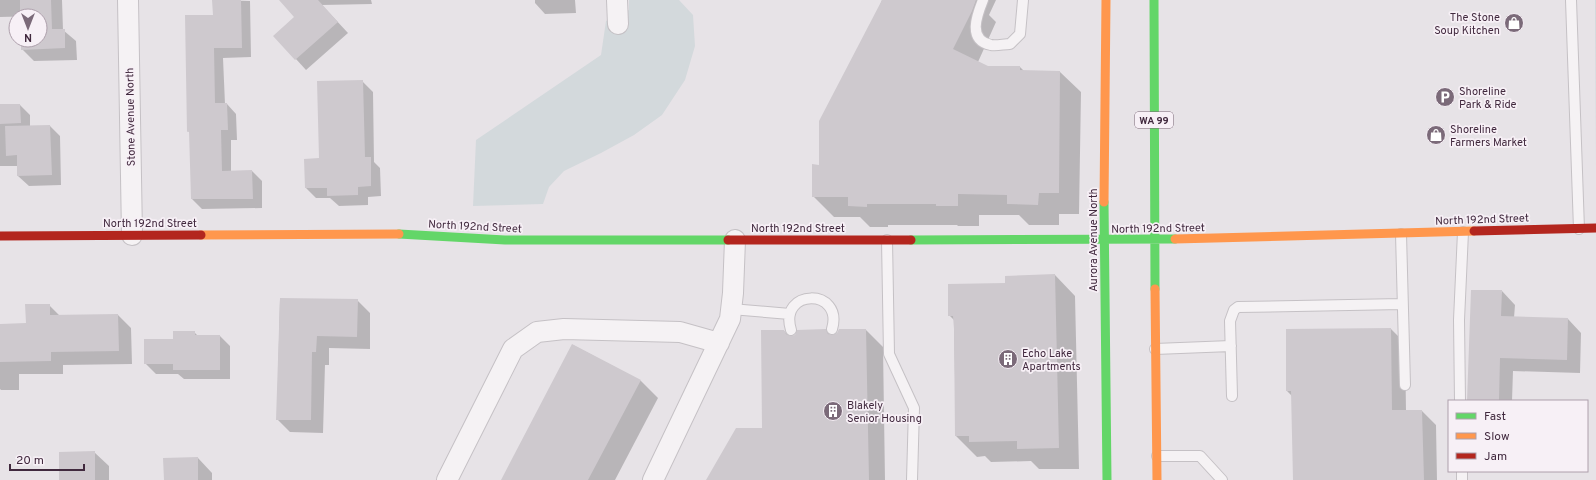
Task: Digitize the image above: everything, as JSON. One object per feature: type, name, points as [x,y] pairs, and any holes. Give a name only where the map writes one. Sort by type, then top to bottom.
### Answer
[{"type":"main road","name":"Aurora Avenue North","points":[[1106,0],[1104,240],[1107,480]]},
{"type":"main road","name":"WA 99","points":[[1154,0],[1154,240],[1157,480]]},
{"type":"main road","name":"North 192nd Street","points":[[0,236],[411,234],[505,240],[1154,240],[1596,228]]},
{"type":"street","name":"Stone Avenue North","points":[[128,0],[132,235]]},
{"type":"street","points":[[617,0],[618,24]]},
{"type":"street","points":[[653,480],[730,319],[735,240]]},
{"type":"street","points":[[447,480],[513,349],[537,332],[564,329],[680,332],[719,343]]},
{"type":"lane","points":[[983,0],[977,15],[975,31],[979,38],[991,45],[1010,44],[1020,34],[1023,0]]},
{"type":"lane","points":[[1571,0],[1579,229]]},
{"type":"lane","points":[[1460,400],[1459,320],[1463,232]]},
{"type":"lane","points":[[1401,234],[1404,385]]},
{"type":"lane","points":[[887,240],[890,354],[914,408],[912,480]]},
{"type":"lane","points":[[791,330],[789,322],[793,307],[805,298],[820,299],[832,309],[834,316],[832,329]]},
{"type":"lane","points":[[1232,396],[1230,321],[1234,310],[1238,307],[1402,304]]},
{"type":"lane","points":[[731,309],[790,314]]},
{"type":"lane","points":[[1156,349],[1231,346]]},
{"type":"lane","points":[[1157,456],[1200,456],[1222,480]]},
{"type":"shaded area","points":[[629,0],[679,0],[693,15],[695,46],[685,80],[662,115],[634,135],[564,171],[549,187],[543,204],[473,206],[476,140],[601,55],[606,21],[629,10]]},
{"type":"shaded area","points":[[1595,0],[1596,0],[1596,169]]},
{"type":"building","points":[[20,0],[51,0],[52,29],[65,29],[65,48],[21,50],[21,48],[48,48],[48,8],[20,8]]},
{"type":"building","points":[[212,0],[241,0],[242,48],[214,48],[215,103],[227,103],[228,130],[221,130],[222,171],[252,170],[253,199],[191,199],[189,131],[187,132],[185,15],[213,15]]},
{"type":"building","points":[[279,0],[318,0],[338,22],[295,60],[273,36],[294,17]]},
{"type":"building","points":[[882,0],[976,0],[953,49],[988,66],[1020,66],[1020,70],[1060,71],[1059,193],[1039,193],[1038,205],[1007,204],[1007,195],[958,194],[958,206],[936,206],[936,204],[867,204],[867,207],[848,206],[848,197],[812,197],[812,164],[819,165],[819,121]]},
{"type":"building","points":[[363,80],[365,157],[371,157],[371,186],[358,187],[358,195],[327,196],[327,188],[305,188],[304,159],[319,158],[317,81]]},
{"type":"building","points":[[0,104],[20,104],[21,123],[0,124]]},
{"type":"building","points":[[50,125],[52,175],[17,176],[17,155],[6,156],[5,126]]},
{"type":"building","name":"Echo Lake Apartments","points":[[1055,274],[1059,448],[1017,449],[1017,441],[969,442],[969,436],[955,436],[954,329],[953,316],[948,316],[948,284],[1005,283],[1005,276]]},
{"type":"building","points":[[1471,290],[1502,290],[1501,316],[1568,318],[1567,360],[1500,358],[1499,400],[1467,400]]},
{"type":"building","points":[[280,298],[358,299],[357,337],[317,336],[316,352],[312,352],[311,420],[276,420]]},
{"type":"building","points":[[25,304],[50,304],[50,315],[118,314],[119,351],[51,352],[51,361],[0,362],[0,324],[26,323]]},
{"type":"building","points":[[1391,328],[1392,410],[1422,410],[1424,480],[1293,480],[1291,391],[1286,391],[1286,329]]},
{"type":"building","name":"Blakely Senior Housing","points":[[826,329],[828,334],[832,335],[837,333],[839,329],[866,329],[869,480],[706,480],[736,428],[762,428],[761,330],[784,330],[786,334],[791,336],[795,335],[797,330]]},
{"type":"building","points":[[173,331],[195,331],[195,335],[220,335],[220,370],[173,370],[173,364],[144,364],[144,339],[173,339]]},
{"type":"building","points":[[572,344],[641,380],[588,480],[501,480]]},
{"type":"building","points":[[95,451],[95,480],[59,480],[59,452]]},
{"type":"building","points":[[198,457],[198,480],[164,480],[163,458]]},
{"type":"traffic: fast","points":[[1154,0],[1155,289]]},
{"type":"traffic: fast","points":[[1104,202],[1107,480]]},
{"type":"traffic: fast","points":[[399,234],[505,240],[728,240]]},
{"type":"traffic: fast","points":[[911,240],[1175,239]]},
{"type":"traffic: slow","points":[[1104,202],[1106,0]]},
{"type":"traffic: slow","points":[[1175,239],[1474,231]]},
{"type":"traffic: slow","points":[[201,235],[399,234]]},
{"type":"traffic: slow","points":[[1155,289],[1157,480]]},
{"type":"traffic: jam","points":[[1474,231],[1596,228]]},
{"type":"traffic: jam","points":[[0,236],[201,235]]},
{"type":"traffic: jam","points":[[728,240],[911,240]]},
{"type":"place","name":"The Stone Soup Kitchen","points":[[1514,23]]},
{"type":"place","name":"Shoreline Park & Ride","points":[[1445,97]]},
{"type":"place","name":"Shoreline Farmers Market","points":[[1436,135]]},
{"type":"place","name":"Echo Lake Apartments","points":[[1008,359]]},
{"type":"place","name":"Blakely Senior Housing","points":[[833,411]]}]
